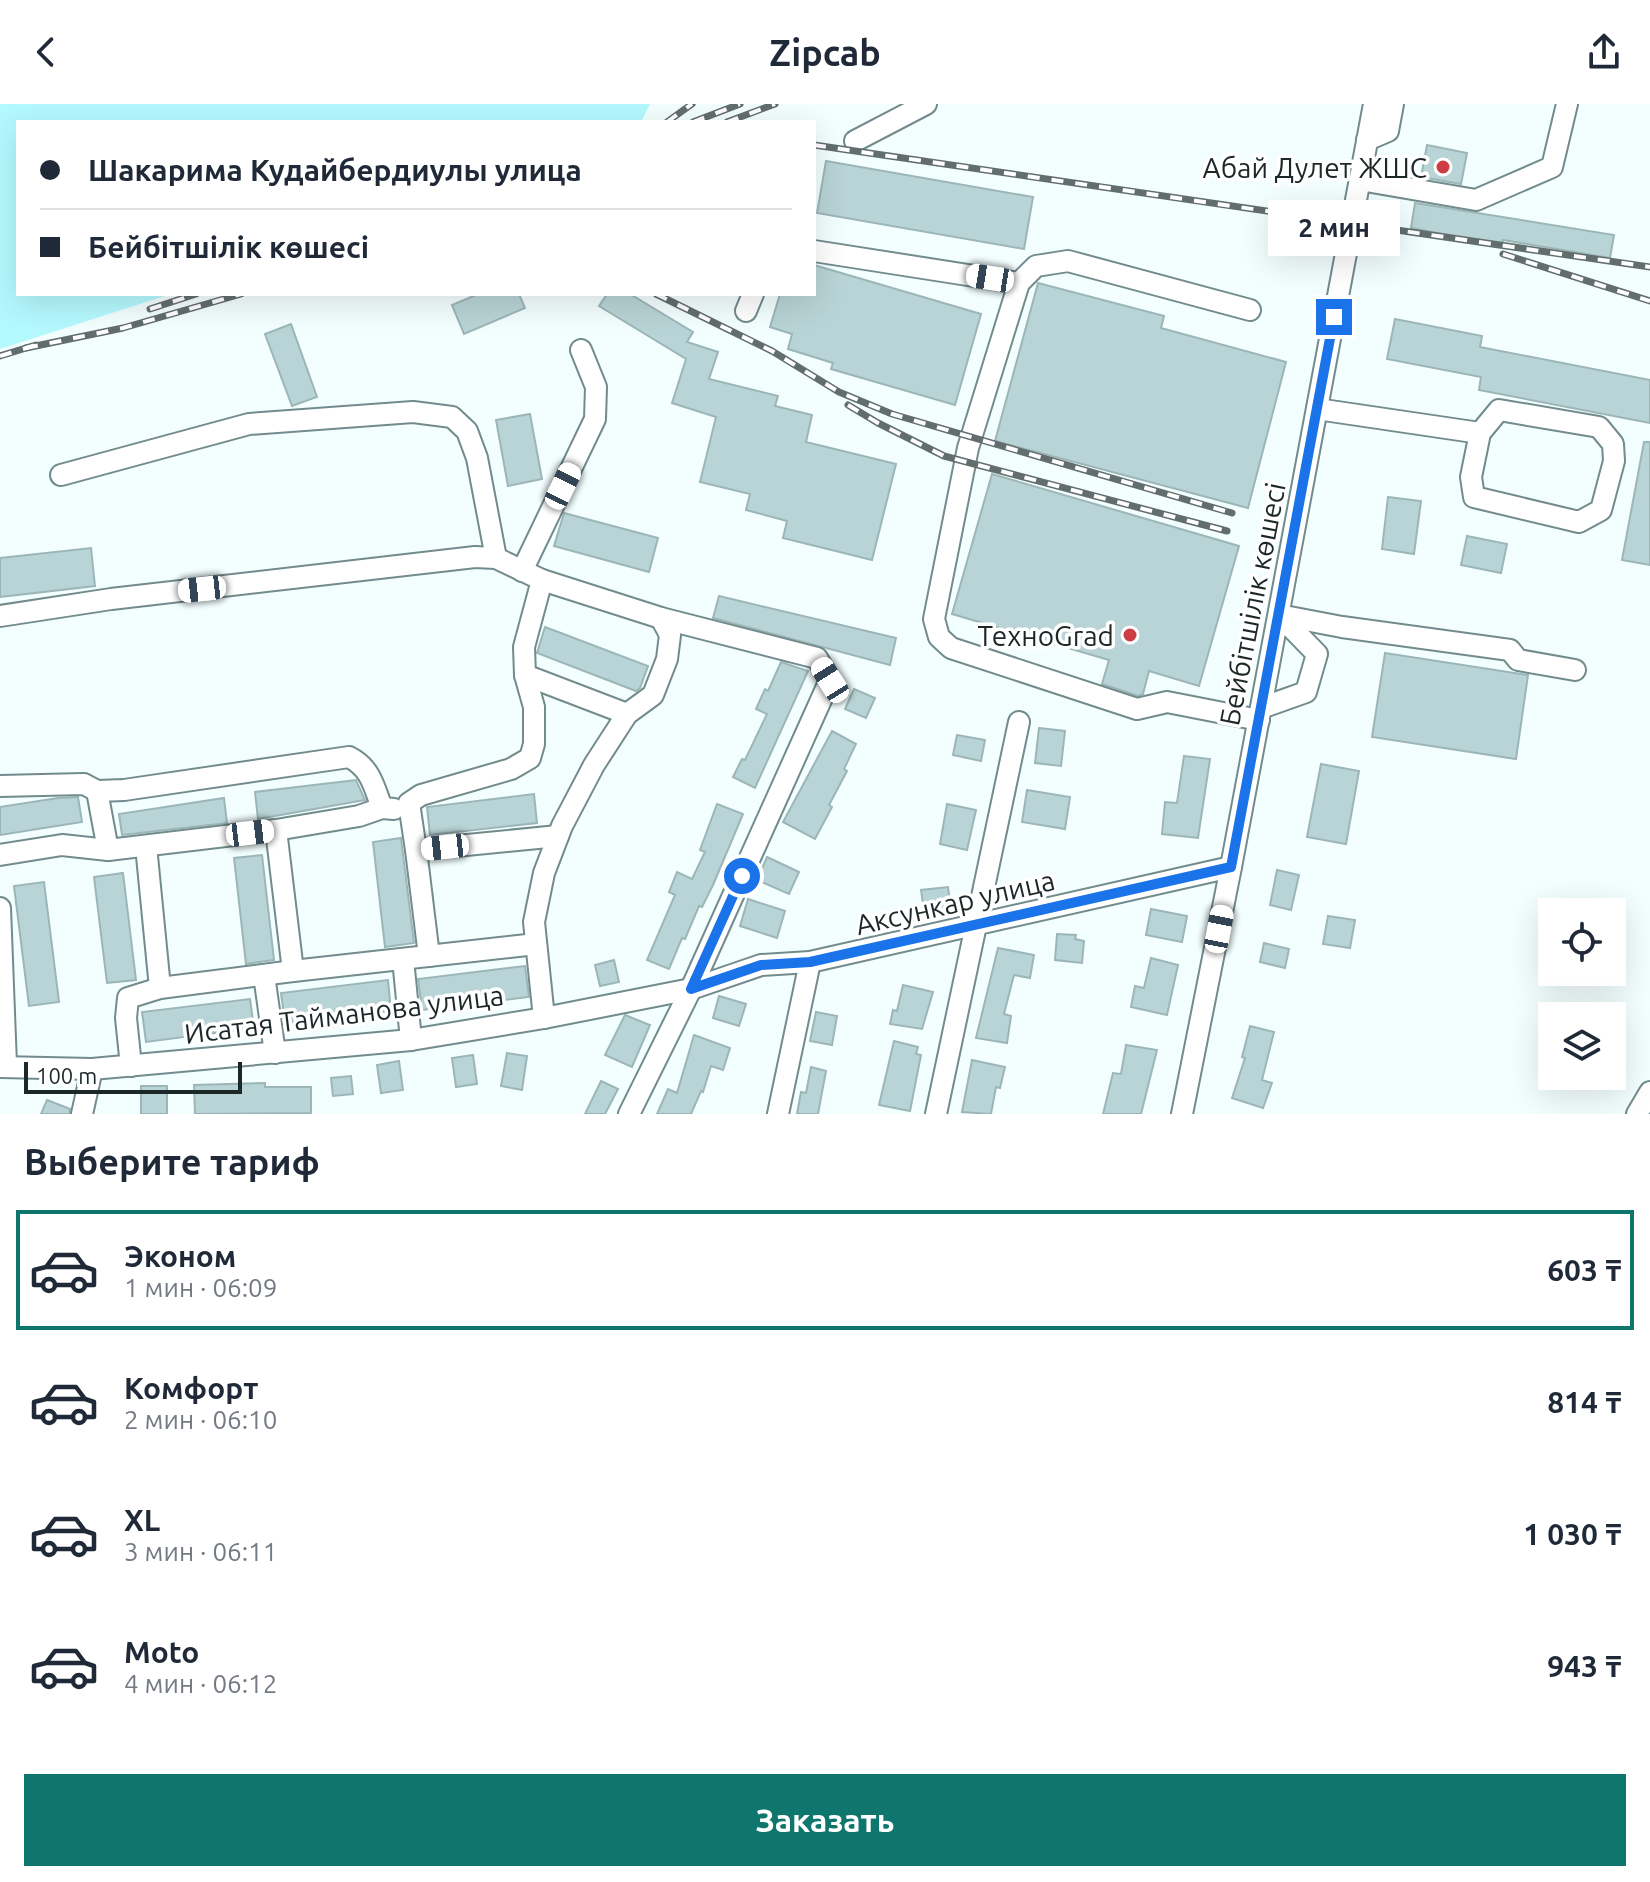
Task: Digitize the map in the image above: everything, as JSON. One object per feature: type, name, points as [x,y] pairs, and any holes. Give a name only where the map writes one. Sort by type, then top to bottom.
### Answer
[{"type":"street","points":[[855,141],[926,104]]},
{"type":"street","points":[[1360,180],[1476,200],[1552,167],[1567,104]]},
{"type":"street","name":"Бейбітшілік көшесі","points":[[1182,1114],[1376,105]]},
{"type":"street","points":[[816,251],[1019,283]]},
{"type":"street","points":[[1250,310],[1068,261],[1036,266],[1019,283],[968,448],[934,619],[939,637],[951,648],[1137,709],[1167,702],[1260,714],[1306,692],[1317,654],[1279,615]]},
{"type":"street","points":[[522,571],[595,419],[596,387],[581,350]]},
{"type":"street","points":[[1317,409],[1480,433]]},
{"type":"street","points":[[1499,410],[1599,427],[1613,444],[1614,461],[1601,510],[1579,522],[1474,497],[1471,477],[1480,433],[1499,410]]},
{"type":"street","points":[[61,475],[249,424],[413,412],[452,417],[467,431],[477,458],[496,558]]},
{"type":"street","points":[[0,616],[111,599],[475,557],[496,558],[542,580],[661,618],[817,658],[830,680],[691,989],[629,1114]]},
{"type":"street","points":[[429,956],[409,803],[421,795],[511,769],[530,758],[534,744],[534,707],[525,675],[524,647],[542,580]]},
{"type":"street","points":[[1279,615],[1342,627],[1510,650],[1518,660],[1575,670]]},
{"type":"street","points":[[544,1018],[534,922],[544,873],[558,836],[594,765],[627,714],[653,695],[667,659],[670,635],[661,618]]},
{"type":"street","points":[[525,675],[627,714]]},
{"type":"street","points":[[936,1114],[1019,722]]},
{"type":"street","points":[[0,786],[84,784],[97,791],[124,790],[349,757],[361,763],[369,774],[382,808]]},
{"type":"street","points":[[97,791],[108,850]]},
{"type":"street","points":[[0,855],[62,845],[108,850],[146,846],[276,830],[359,816],[382,808],[410,811]]},
{"type":"street","points":[[276,830],[293,971]]},
{"type":"street","points":[[416,850],[558,836]]},
{"type":"street","points":[[146,846],[160,988]]},
{"type":"street","name":"Аксункар улица","points":[[691,989],[761,965],[810,962],[1231,867]]},
{"type":"street","points":[[0,908],[3,1066]]},
{"type":"street","points":[[131,1066],[126,1018],[128,998],[160,988],[536,944]]},
{"type":"street","points":[[403,959],[411,1040]]},
{"type":"street","points":[[778,1114],[810,962]]},
{"type":"street","points":[[264,975],[275,1053]]},
{"type":"street","name":"Исатая Тайманова улица","points":[[3,1066],[92,1069],[411,1040],[691,989]]},
{"type":"street","points":[[82,1114],[92,1069]]},
{"type":"street","points":[[1637,1114],[1650,1092]]},
{"type":"shaded area","points":[[0,104],[650,104],[642,120],[16,120],[16,296],[165,296],[0,349]]},
{"type":"building","name":"Абай Дулет ЖШС","points":[[1427,145],[1467,153],[1461,184],[1421,177]]},
{"type":"building","points":[[826,161],[1033,197],[1024,249],[817,213]]},
{"type":"building","points":[[1415,203],[1614,235],[1610,258],[1503,240],[1502,245],[1411,228]]},
{"type":"building","points":[[816,266],[981,314],[955,405],[831,369],[833,363],[788,349],[792,334],[770,327],[779,296],[816,296]]},
{"type":"building","points":[[1038,283],[1164,316],[1161,328],[1286,362],[1248,508],[995,441]]},
{"type":"building","points":[[473,296],[520,296],[525,308],[464,334],[452,305]]},
{"type":"building","points":[[606,296],[633,296],[693,332],[687,342],[718,352],[709,379],[778,396],[775,406],[812,415],[806,442],[896,464],[872,560],[783,538],[787,521],[746,510],[750,494],[700,482],[716,417],[672,403],[686,359],[599,306]]},
{"type":"building","points":[[1395,319],[1482,336],[1480,347],[1650,380],[1650,423],[1479,390],[1481,377],[1387,359]]},
{"type":"building","points":[[291,324],[317,397],[292,406],[265,334]]},
{"type":"building","points":[[530,414],[542,479],[508,486],[496,420]]},
{"type":"building","points":[[1644,442],[1650,442],[1650,565],[1622,560]]},
{"type":"building","points":[[992,474],[1239,546],[1199,686],[1149,671],[1143,694],[1138,696],[1102,684],[1109,660],[952,614]]},
{"type":"building","points":[[1388,497],[1421,501],[1414,554],[1382,549]]},
{"type":"building","points":[[564,513],[658,538],[649,572],[554,546]]},
{"type":"building","points":[[1467,536],[1507,544],[1501,573],[1461,565]]},
{"type":"building","points":[[91,548],[95,586],[0,597],[0,558]]},
{"type":"building","points":[[719,596],[896,638],[890,665],[713,618]]},
{"type":"building","points":[[545,627],[648,666],[640,688],[636,691],[537,653]]},
{"type":"building","points":[[1385,653],[1528,675],[1516,759],[1372,737]]},
{"type":"building","points":[[781,662],[808,671],[755,788],[733,777],[742,759],[745,760],[767,714],[756,709]]},
{"type":"building","points":[[854,689],[875,698],[866,718],[845,709]]},
{"type":"building","points":[[1039,728],[1065,731],[1061,766],[1035,763]]},
{"type":"building","points":[[832,731],[856,744],[844,769],[847,771],[829,805],[832,807],[815,839],[783,822]]},
{"type":"building","points":[[957,735],[985,740],[981,761],[953,755]]},
{"type":"building","points":[[1184,756],[1210,759],[1198,838],[1162,834],[1165,802],[1177,803]]},
{"type":"building","points":[[1321,764],[1359,771],[1346,844],[1307,837]]},
{"type":"building","points":[[356,780],[365,800],[258,819],[255,792]]},
{"type":"building","points":[[1027,790],[1070,797],[1065,829],[1022,822]]},
{"type":"building","points":[[534,794],[537,823],[430,835],[427,807]]},
{"type":"building","points":[[78,797],[82,822],[0,835],[0,807]]},
{"type":"building","points":[[224,798],[227,823],[122,835],[119,814]]},
{"type":"building","points":[[717,804],[743,814],[713,885],[702,907],[699,906],[685,939],[682,938],[669,969],[647,960],[675,895],[669,892],[677,872],[692,879],[705,852],[700,850]]},
{"type":"building","points":[[947,804],[976,810],[967,850],[940,844]]},
{"type":"building","points":[[401,838],[414,943],[385,947],[373,842]]},
{"type":"building","points":[[262,855],[274,960],[246,964],[234,858]]},
{"type":"building","points":[[767,857],[799,872],[789,894],[757,880]]},
{"type":"building","points":[[1277,870],[1299,875],[1291,910],[1270,905]]},
{"type":"building","points":[[123,873],[136,980],[107,983],[94,877]]},
{"type":"building","points":[[44,882],[59,1002],[29,1006],[14,886]]},
{"type":"building","points":[[948,887],[951,909],[924,911],[921,890]]},
{"type":"building","points":[[748,899],[785,911],[777,938],[740,926]]},
{"type":"building","points":[[1151,909],[1187,916],[1182,942],[1146,935]]},
{"type":"building","points":[[1328,916],[1355,920],[1350,948],[1323,944]]},
{"type":"building","points":[[1057,934],[1076,935],[1075,939],[1084,941],[1082,963],[1055,960]]},
{"type":"building","points":[[1264,943],[1289,949],[1285,968],[1260,962]]},
{"type":"building","points":[[998,948],[1034,955],[1030,978],[1014,975],[1004,1014],[1011,1016],[1007,1043],[976,1038]]},
{"type":"building","points":[[1151,958],[1178,965],[1167,1015],[1131,1007],[1135,986],[1144,988]]},
{"type":"building","points":[[614,960],[619,982],[600,986],[595,965]]},
{"type":"building","points":[[525,966],[529,997],[422,1010],[418,979]]},
{"type":"building","points":[[388,980],[391,1011],[285,1023],[281,993]]},
{"type":"building","points":[[903,985],[933,992],[922,1029],[890,1024],[893,1010],[897,1011]]},
{"type":"building","points":[[719,996],[746,1004],[739,1026],[713,1018]]},
{"type":"building","points":[[250,999],[254,1028],[146,1042],[142,1012]]},
{"type":"building","points":[[816,1012],[837,1016],[832,1045],[810,1041]]},
{"type":"building","points":[[625,1015],[650,1025],[632,1067],[605,1055]]},
{"type":"building","points":[[1250,1026],[1274,1032],[1262,1080],[1272,1083],[1263,1108],[1232,1098],[1245,1058],[1242,1057]]},
{"type":"building","points":[[694,1035],[730,1048],[723,1070],[711,1066],[703,1092],[691,1114],[657,1114],[668,1089],[677,1093]]},
{"type":"building","points":[[894,1041],[918,1047],[916,1054],[921,1055],[910,1111],[879,1105]]},
{"type":"building","points":[[1126,1045],[1157,1050],[1141,1114],[1103,1114],[1113,1073],[1121,1074]]},
{"type":"building","points":[[507,1053],[527,1056],[522,1090],[501,1086]]},
{"type":"building","points":[[473,1055],[477,1084],[456,1087],[452,1058]]},
{"type":"building","points":[[972,1060],[1005,1067],[1000,1088],[996,1087],[991,1114],[962,1112]]},
{"type":"building","points":[[399,1061],[403,1090],[381,1093],[377,1065]]},
{"type":"building","points":[[811,1067],[826,1071],[818,1114],[797,1114],[801,1092],[806,1093]]},
{"type":"building","points":[[351,1076],[353,1094],[333,1096],[331,1078]]},
{"type":"building","points":[[601,1081],[618,1089],[605,1114],[585,1114]]},
{"type":"building","points":[[265,1083],[265,1087],[311,1087],[311,1113],[195,1114],[194,1085]]},
{"type":"building","points":[[141,1086],[167,1086],[167,1114],[141,1114]]},
{"type":"building","points":[[47,1100],[70,1109],[69,1114],[41,1114]]},
{"type":"railway","points":[[670,120],[692,104]]},
{"type":"railway","points":[[698,120],[740,104]]},
{"type":"railway","points":[[732,120],[775,104]]},
{"type":"railway","points":[[816,145],[1650,267]]},
{"type":"railway","points":[[1503,254],[1650,301]]},
{"type":"railway","points":[[150,309],[190,296]]},
{"type":"railway","points":[[26,348],[123,328],[234,296]]},
{"type":"railway","points":[[660,296],[772,351],[839,392],[892,414],[1232,513]]},
{"type":"railway","points":[[0,356],[36,345]]},
{"type":"railway","points":[[848,405],[944,456],[1227,531]]},
{"type":"place","name":"Абай Дулет ЖШС","points":[[1443,167]]},
{"type":"place","name":"ТехноGrad","points":[[1130,635]]},
{"type":"route","points":[[742,876],[691,989],[761,965],[810,962],[1231,867],[1334,317]]}]
